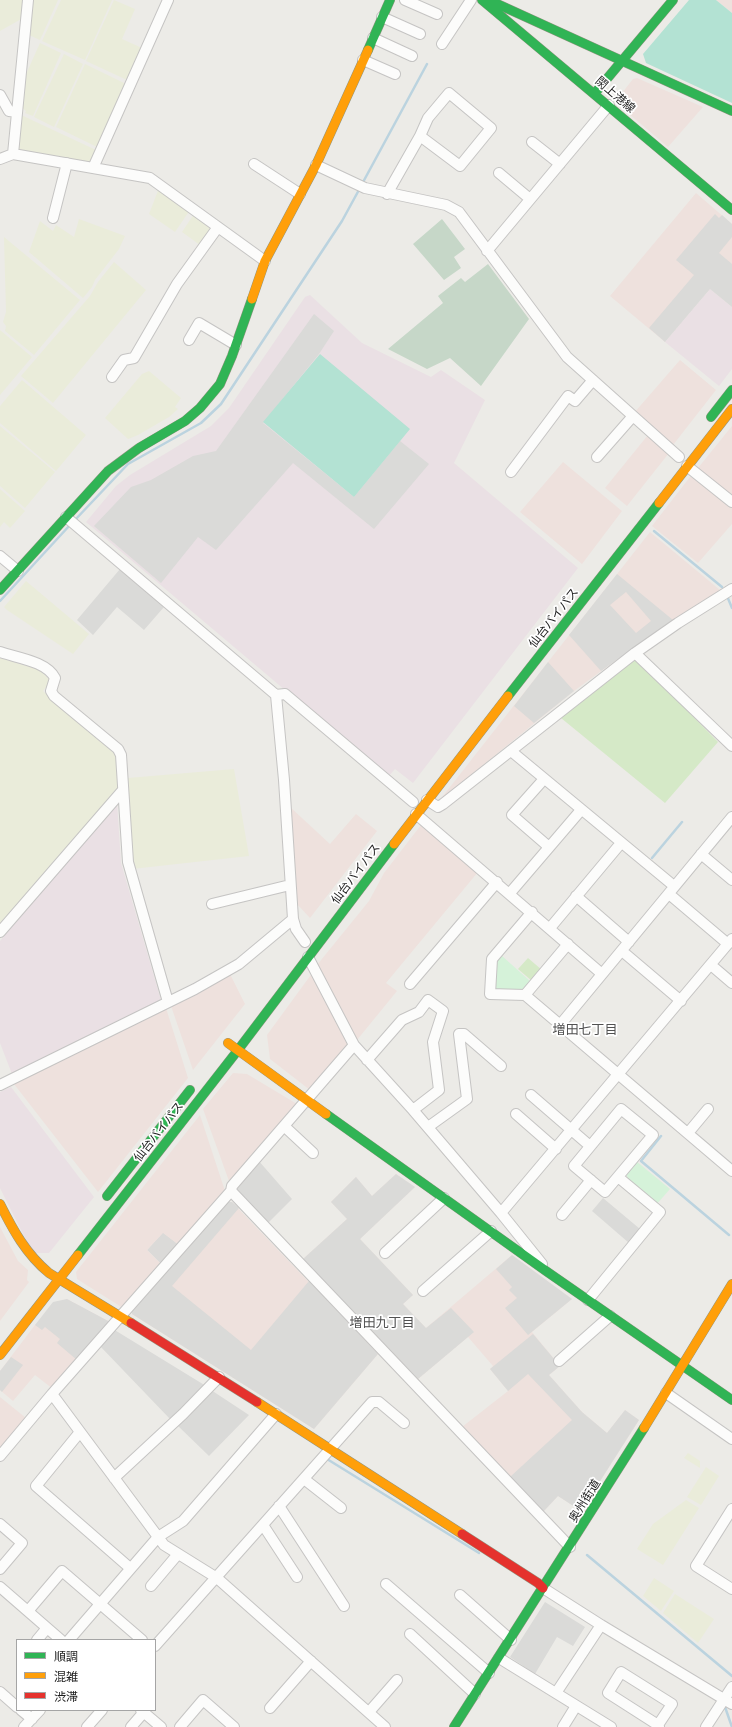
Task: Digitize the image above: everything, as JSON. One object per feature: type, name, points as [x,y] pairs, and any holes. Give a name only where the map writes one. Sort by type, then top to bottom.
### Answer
[{"type":"main road","points":[[0,590],[70,520],[114,465],[139,448],[185,421],[200,408],[220,384],[236,345],[265,260],[316,165],[390,0]]},
{"type":"main road","name":"閖上港線","points":[[482,0],[595,93],[732,210]]},
{"type":"main road","points":[[490,0],[732,111]]},
{"type":"main road","points":[[595,93],[674,0]]},
{"type":"main road","points":[[521,31],[527,25],[536,21]]},
{"type":"main road","points":[[703,427],[732,390]]},
{"type":"main road","name":"仙台バイパス","points":[[0,1355],[238,1050],[308,957],[416,804],[732,409]]},
{"type":"main road","points":[[220,1052],[230,1040],[238,1050],[546,1271],[731,1398]]},
{"type":"main road","name":"仙台バイパス","points":[[101,1204],[198,1080]]},
{"type":"main road","points":[[0,1204],[24,1249],[33,1260],[51,1269],[59,1279],[219,1376],[538,1583],[543,1588]]},
{"type":"main road","points":[[41,1282],[51,1269]]},
{"type":"main road","name":"奥州街道","points":[[454,1727],[570,1547],[666,1394],[732,1284]]},
{"type":"street","points":[[12,154],[28,0]]},
{"type":"street","points":[[93,168],[168,0]]},
{"type":"street","points":[[406,0],[437,14]]},
{"type":"street","points":[[442,44],[471,0]]},
{"type":"street","points":[[382,17],[420,34]]},
{"type":"street","points":[[373,38],[412,56]]},
{"type":"street","points":[[363,60],[395,74]]},
{"type":"street","points":[[387,194],[420,136],[428,118],[449,93],[491,128],[460,166],[420,136]]},
{"type":"street","points":[[0,95],[9,111],[17,112]]},
{"type":"street","points":[[487,251],[609,105]]},
{"type":"street","points":[[532,142],[560,164]]},
{"type":"street","points":[[0,159],[12,154],[150,178],[265,260]]},
{"type":"street","points":[[54,218],[67,163]]},
{"type":"street","points":[[254,164],[300,194]]},
{"type":"street","points":[[316,165],[361,186],[387,194],[446,205],[458,212],[567,358],[680,457]]},
{"type":"street","points":[[499,173],[530,199]]},
{"type":"street","points":[[112,377],[124,360],[134,358],[177,284],[218,227]]},
{"type":"street","points":[[189,340],[199,323],[236,345]]},
{"type":"street","points":[[511,472],[568,396],[575,401],[592,380]]},
{"type":"street","points":[[597,457],[633,416]]},
{"type":"street","points":[[687,466],[732,502]]},
{"type":"street","points":[[70,520],[276,695],[284,780],[293,919],[296,929],[305,942]]},
{"type":"street","points":[[0,556],[18,571]]},
{"type":"street","points":[[416,804],[438,807],[635,653],[678,623],[732,589]]},
{"type":"street","points":[[0,652],[44,667],[55,678],[51,691],[54,696],[118,749],[121,755],[128,862],[168,1002]]},
{"type":"street","points":[[635,653],[732,745]]},
{"type":"street","points":[[276,695],[285,694],[416,804],[497,882],[602,974]]},
{"type":"street","points":[[501,1213],[730,942],[621,842],[511,751]]},
{"type":"street","points":[[544,778],[512,815],[549,847]]},
{"type":"street","points":[[0,932],[123,790]]},
{"type":"street","points":[[510,893],[581,810]]},
{"type":"street","points":[[560,1025],[732,818]]},
{"type":"street","points":[[550,928],[621,842]]},
{"type":"street","points":[[701,854],[732,880]]},
{"type":"street","points":[[410,984],[497,882]]},
{"type":"street","points":[[212,904],[290,885]]},
{"type":"street","points":[[576,896],[629,942]]},
{"type":"street","points":[[532,912],[492,959],[490,994],[525,995],[732,1171]]},
{"type":"street","points":[[0,1086],[168,1002],[239,964],[293,919]]},
{"type":"street","points":[[525,995],[568,944]]},
{"type":"street","points":[[622,950],[681,1001]]},
{"type":"street","points":[[308,957],[354,1045],[428,1127],[501,1213],[546,1271]]},
{"type":"street","points":[[711,965],[732,983]]},
{"type":"street","points":[[368,1060],[402,1020],[418,1012],[428,1000],[443,1011],[433,1042],[439,1090],[413,1110]]},
{"type":"street","points":[[428,1127],[467,1099],[459,1034],[464,1034],[501,1066]]},
{"type":"street","points":[[0,1456],[52,1394],[231,1191],[232,1186],[354,1045]]},
{"type":"street","points":[[531,1095],[590,1146]]},
{"type":"street","points":[[621,1109],[653,1135],[618,1177],[605,1192],[574,1166],[621,1109]]},
{"type":"street","points":[[688,1133],[708,1109]]},
{"type":"street","points":[[516,1114],[556,1149]]},
{"type":"street","points":[[284,1126],[313,1153]]},
{"type":"street","points":[[588,1300],[660,1212],[618,1177]]},
{"type":"street","points":[[562,1215],[591,1180]]},
{"type":"street","points":[[231,1191],[570,1547]]},
{"type":"street","points":[[385,1253],[444,1198]]},
{"type":"street","points":[[423,1291],[491,1231]]},
{"type":"street","points":[[559,1361],[610,1316]]},
{"type":"street","points":[[114,1478],[182,1414],[219,1376]]},
{"type":"street","points":[[52,1394],[164,1545],[217,1578],[385,1727]]},
{"type":"street","points":[[666,1394],[732,1439]]},
{"type":"street","points":[[156,1645],[217,1578],[279,1506],[332,1450],[372,1402],[379,1402],[404,1423]]},
{"type":"street","points":[[70,1639],[130,1568],[158,1538],[183,1521],[276,1414]]},
{"type":"street","points":[[80,1432],[36,1486],[130,1568]]},
{"type":"street","points":[[304,1479],[341,1508]]},
{"type":"street","points":[[279,1506],[344,1606]]},
{"type":"street","points":[[732,1509],[696,1566],[732,1589]]},
{"type":"street","points":[[0,1524],[22,1544],[0,1569]]},
{"type":"street","points":[[263,1525],[297,1577]]},
{"type":"street","points":[[151,1586],[178,1554]]},
{"type":"street","points":[[28,1611],[62,1572],[141,1639]]},
{"type":"street","points":[[386,1584],[489,1673]]},
{"type":"street","points":[[0,1587],[60,1639]]},
{"type":"street","points":[[543,1588],[600,1625],[728,1702]]},
{"type":"street","points":[[460,1595],[511,1640]]},
{"type":"street","points":[[556,1693],[600,1625]]},
{"type":"street","points":[[38,1639],[48,1628]]},
{"type":"street","points":[[410,1634],[475,1694]]},
{"type":"street","points":[[499,1658],[611,1727]]},
{"type":"street","points":[[270,1708],[311,1661]]},
{"type":"street","points":[[621,1672],[672,1704],[658,1726],[608,1693],[621,1672]]},
{"type":"street","points":[[369,1712],[397,1680]]},
{"type":"street","points":[[706,1727],[728,1702],[732,1687]]},
{"type":"street","points":[[0,1692],[16,1706]]},
{"type":"street","points":[[180,1727],[203,1700],[234,1727]]},
{"type":"street","points":[[563,1727],[576,1706]]},
{"type":"street","points":[[22,1711],[32,1719]]},
{"type":"street","points":[[24,1727],[39,1711]]},
{"type":"street","points":[[87,1727],[101,1711]]},
{"type":"street","points":[[131,1727],[143,1711],[160,1727]]},
{"type":"shaded area","points":[[716,0],[732,0],[732,13]]},
{"type":"shaded area","points":[[637,78],[703,107],[668,147],[615,102],[633,79]]},
{"type":"shaded area","points":[[696,193],[732,224],[732,307],[710,289],[665,342],[610,296]]},
{"type":"shaded area","points":[[715,214],[719,218],[722,215],[732,224],[732,237],[719,253],[732,264],[732,307],[710,289],[665,342],[649,328],[694,275],[676,260]]},
{"type":"shaded area","points":[[710,289],[732,307],[732,369],[719,386],[665,342]]},
{"type":"shaded area","points":[[310,295],[362,343],[431,377],[441,370],[485,400],[454,463],[578,568],[413,783],[395,769],[388,777],[86,522],[116,486],[130,475],[211,426],[229,408],[305,297]]},
{"type":"shaded area","points":[[314,314],[334,331],[319,354],[263,423],[354,497],[400,441],[429,464],[374,529],[293,463],[216,550],[198,537],[161,583],[94,526],[131,487],[151,480],[193,456],[216,451]]},
{"type":"shaded area","points":[[680,360],[716,390],[673,445],[634,413]]},
{"type":"shaded area","points":[[732,426],[732,496],[698,468]]},
{"type":"shaded area","points":[[648,435],[669,453],[627,506],[605,488]]},
{"type":"shaded area","points":[[563,462],[622,511],[582,564],[520,512]]},
{"type":"shaded area","points":[[690,477],[696,478],[732,506],[732,524],[698,563],[652,526]]},
{"type":"shaded area","points":[[650,532],[720,590],[641,642],[574,691],[439,801]]},
{"type":"shaded area","points":[[120,569],[164,607],[144,630],[117,607],[93,635],[77,620]]},
{"type":"shaded area","points":[[617,574],[673,620],[601,671],[569,635]],"holes":[[[626,592],[651,621],[636,633],[610,605]]]},
{"type":"shaded area","points":[[548,662],[574,691],[534,723],[514,706]]},
{"type":"shaded area","points":[[117,802],[121,863],[161,1000],[12,1074],[0,1043],[0,941]]},
{"type":"shaded area","points":[[289,806],[330,844],[356,814],[377,831],[310,918],[296,903]]},
{"type":"shaded area","points":[[421,825],[427,827],[478,872],[386,983],[397,991],[357,1040],[317,965],[369,901],[384,873]]},
{"type":"shaded area","points":[[313,972],[350,1046],[310,1090],[270,1059],[267,1035]]},
{"type":"shaded area","points":[[230,974],[245,1004],[193,1070],[170,1003]]},
{"type":"shaded area","points":[[166,1008],[188,1078],[98,1192],[14,1084]]},
{"type":"shaded area","points":[[233,1073],[247,1074],[297,1104],[229,1181],[203,1109]]},
{"type":"shaded area","points":[[11,1087],[94,1197],[49,1253],[34,1253],[0,1188],[0,1092]]},
{"type":"shaded area","points":[[200,1115],[225,1191],[179,1245],[163,1233],[147,1250],[161,1264],[123,1308],[77,1279],[76,1272]]},
{"type":"shaded area","points":[[258,1160],[292,1199],[268,1223],[236,1188]]},
{"type":"shaded area","points":[[396,1174],[415,1187],[360,1239],[413,1295],[403,1304],[426,1328],[512,1255],[572,1299],[532,1332],[560,1366],[549,1375],[582,1412],[607,1433],[625,1410],[639,1420],[581,1511],[558,1496],[543,1512],[462,1427],[508,1391],[490,1369],[493,1366],[468,1337],[418,1379],[303,1259],[347,1219],[331,1202],[356,1177],[372,1196]]},
{"type":"shaded area","points":[[396,1174],[415,1187],[360,1239],[413,1295],[403,1304],[426,1328],[451,1308],[474,1332],[418,1379],[303,1259],[347,1219],[331,1202],[356,1177],[372,1196]]},
{"type":"shaded area","points":[[603,1198],[640,1229],[629,1243],[592,1211]]},
{"type":"shaded area","points":[[228,1202],[232,1202],[239,1208],[172,1286],[251,1350],[309,1281],[378,1354],[314,1429],[132,1314],[132,1311]]},
{"type":"shaded area","points":[[232,1202],[378,1354],[314,1429],[132,1314]]},
{"type":"shaded area","points":[[0,1227],[18,1261],[28,1270],[27,1280],[29,1282],[0,1321]]},
{"type":"shaded area","points":[[163,1232],[179,1245],[161,1264],[147,1250]]},
{"type":"shaded area","points":[[512,1255],[572,1299],[528,1335],[505,1308],[517,1298],[509,1290],[512,1287],[496,1269]]},
{"type":"shaded area","points":[[67,1299],[110,1322],[53,1389],[35,1375],[13,1401],[0,1390],[0,1371],[35,1325]]},
{"type":"shaded area","points":[[67,1299],[110,1322],[77,1360],[57,1343],[60,1339],[45,1327],[42,1330],[35,1325],[53,1302]]},
{"type":"shaded area","points":[[113,1329],[206,1386],[170,1419],[99,1345]]},
{"type":"shaded area","points":[[533,1334],[560,1366],[549,1375],[582,1412],[607,1433],[625,1410],[639,1420],[581,1511],[558,1496],[543,1512],[510,1477],[572,1420],[528,1374],[508,1391],[490,1369]]},
{"type":"shaded area","points":[[11,1357],[23,1365],[2,1392],[0,1390],[0,1371]]},
{"type":"shaded area","points":[[211,1390],[249,1415],[209,1456],[176,1424]]},
{"type":"shaded area","points":[[0,1397],[26,1418],[0,1449]]},
{"type":"shaded area","points":[[545,1602],[585,1627],[573,1646],[557,1637],[535,1674],[510,1657]]},
{"type":"green space","points":[[0,0],[24,0],[23,18],[0,31]]},
{"type":"green space","points":[[32,0],[58,0],[40,40],[29,35]]},
{"type":"green space","points":[[61,0],[112,0],[85,60],[42,41]]},
{"type":"green space","points":[[114,0],[135,9],[122,39],[142,48],[127,80],[86,61]]},
{"type":"green space","points":[[689,0],[716,0],[732,13],[732,103],[646,63],[643,54]]},
{"type":"green space","points":[[40,43],[61,53],[33,116],[25,113],[26,111],[21,107],[22,83]]},
{"type":"green space","points":[[64,54],[83,64],[54,127],[34,117]]},
{"type":"green space","points":[[85,64],[126,84],[97,147],[56,127]]},
{"type":"green space","points":[[19,114],[96,150],[90,162],[88,164],[18,151],[16,149]]},
{"type":"green space","points":[[159,188],[190,210],[175,232],[149,214]]},
{"type":"green space","points":[[194,214],[213,227],[200,245],[182,232]]},
{"type":"green space","points":[[79,219],[125,236],[119,249],[83,298],[29,252],[40,221],[53,231],[56,225],[74,237]]},
{"type":"green space","points":[[442,219],[465,249],[454,257],[461,268],[444,280],[413,244]]},
{"type":"green space","points":[[4,237],[80,300],[34,355],[5,331],[6,326],[3,322],[6,312]]},
{"type":"green space","points":[[114,262],[146,290],[53,403],[21,376],[90,296],[98,282]]},
{"type":"green space","points":[[488,264],[529,319],[481,386],[450,358],[427,369],[388,349],[443,303],[438,296],[461,278],[465,282]]},
{"type":"green space","points":[[0,330],[32,357],[0,395]]},
{"type":"green space","points":[[320,354],[410,429],[354,497],[263,422]]},
{"type":"green space","points":[[149,371],[181,398],[175,407],[178,409],[169,417],[138,435],[128,439],[105,418],[142,374]]},
{"type":"green space","points":[[22,380],[86,435],[56,471],[0,423],[0,406]]},
{"type":"green space","points":[[0,426],[55,472],[25,508],[0,486]]},
{"type":"green space","points":[[0,489],[25,511],[10,528],[4,522],[0,527]]},
{"type":"green space","points":[[26,581],[89,634],[73,654],[4,607]]},
{"type":"green space","points":[[635,657],[718,742],[665,803],[561,718]]},
{"type":"green space","points":[[0,658],[40,670],[51,681],[43,691],[116,755],[118,788],[0,924]]},
{"type":"green space","points":[[234,769],[249,856],[132,869],[128,778]]},
{"type":"green space","points":[[501,955],[531,982],[523,991],[494,990],[496,960]]},
{"type":"green space","points":[[528,958],[542,970],[532,981],[518,969]]},
{"type":"green space","points":[[636,1161],[670,1189],[656,1205],[628,1180],[626,1172]]},
{"type":"green space","points":[[688,1453],[700,1461],[700,1468],[684,1458]]},
{"type":"green space","points":[[706,1467],[719,1476],[701,1505],[687,1497]]},
{"type":"green space","points":[[686,1500],[699,1508],[663,1565],[637,1549],[653,1524]]},
{"type":"green space","points":[[654,1578],[674,1591],[661,1611],[643,1596]]},
{"type":"green space","points":[[675,1594],[714,1619],[698,1643],[663,1613]]},
{"type":"waterway","points":[[362,184],[427,64]]},
{"type":"waterway","points":[[74,521],[128,464],[201,423],[221,404],[342,221],[360,188]]},
{"type":"waterway","points":[[0,601],[70,525]]},
{"type":"waterway","points":[[654,531],[722,587]]},
{"type":"waterway","points":[[727,596],[732,608]]},
{"type":"waterway","points":[[652,858],[682,822]]},
{"type":"waterway","points":[[661,1136],[641,1161],[729,1235]]},
{"type":"waterway","points":[[327,1459],[479,1553]]},
{"type":"waterway","points":[[587,1555],[732,1676]]},
{"type":"waterway","points":[[725,1707],[732,1727]]},
{"type":"traffic: fast","points":[[368,50],[390,0]]},
{"type":"traffic: fast","points":[[482,0],[732,210]]},
{"type":"traffic: fast","points":[[595,93],[673,0]]},
{"type":"traffic: fast","points":[[493,2],[732,111]]},
{"type":"traffic: fast","points":[[0,590],[108,471],[139,448],[185,421],[200,408],[220,384],[232,356],[252,299]]},
{"type":"traffic: fast","points":[[711,417],[732,390]]},
{"type":"traffic: fast","points":[[508,696],[659,503]]},
{"type":"traffic: fast","points":[[78,1255],[238,1050],[394,844]]},
{"type":"traffic: fast","points":[[107,1196],[190,1090]]},
{"type":"traffic: fast","points":[[326,1114],[546,1271],[732,1400]]},
{"type":"traffic: fast","points":[[454,1727],[644,1428]]},
{"type":"traffic: slow","points":[[252,299],[265,261],[316,165],[368,50]]},
{"type":"traffic: slow","points":[[659,503],[732,409]]},
{"type":"traffic: slow","points":[[394,844],[508,696]]},
{"type":"traffic: slow","points":[[228,1043],[326,1114]]},
{"type":"traffic: slow","points":[[0,1204],[21,1241],[33,1258],[41,1266],[49,1273],[131,1323]]},
{"type":"traffic: slow","points":[[0,1355],[78,1255]]},
{"type":"traffic: slow","points":[[644,1428],[732,1284]]},
{"type":"traffic: slow","points":[[257,1402],[462,1534]]},
{"type":"traffic: jam","points":[[131,1323],[257,1402]]},
{"type":"traffic: jam","points":[[462,1534],[538,1583],[543,1588]]},
{"type":"district","name":"増田七丁目","points":[[585,1030]]},
{"type":"district","name":"増田九丁目","points":[[382,1323]]}]
